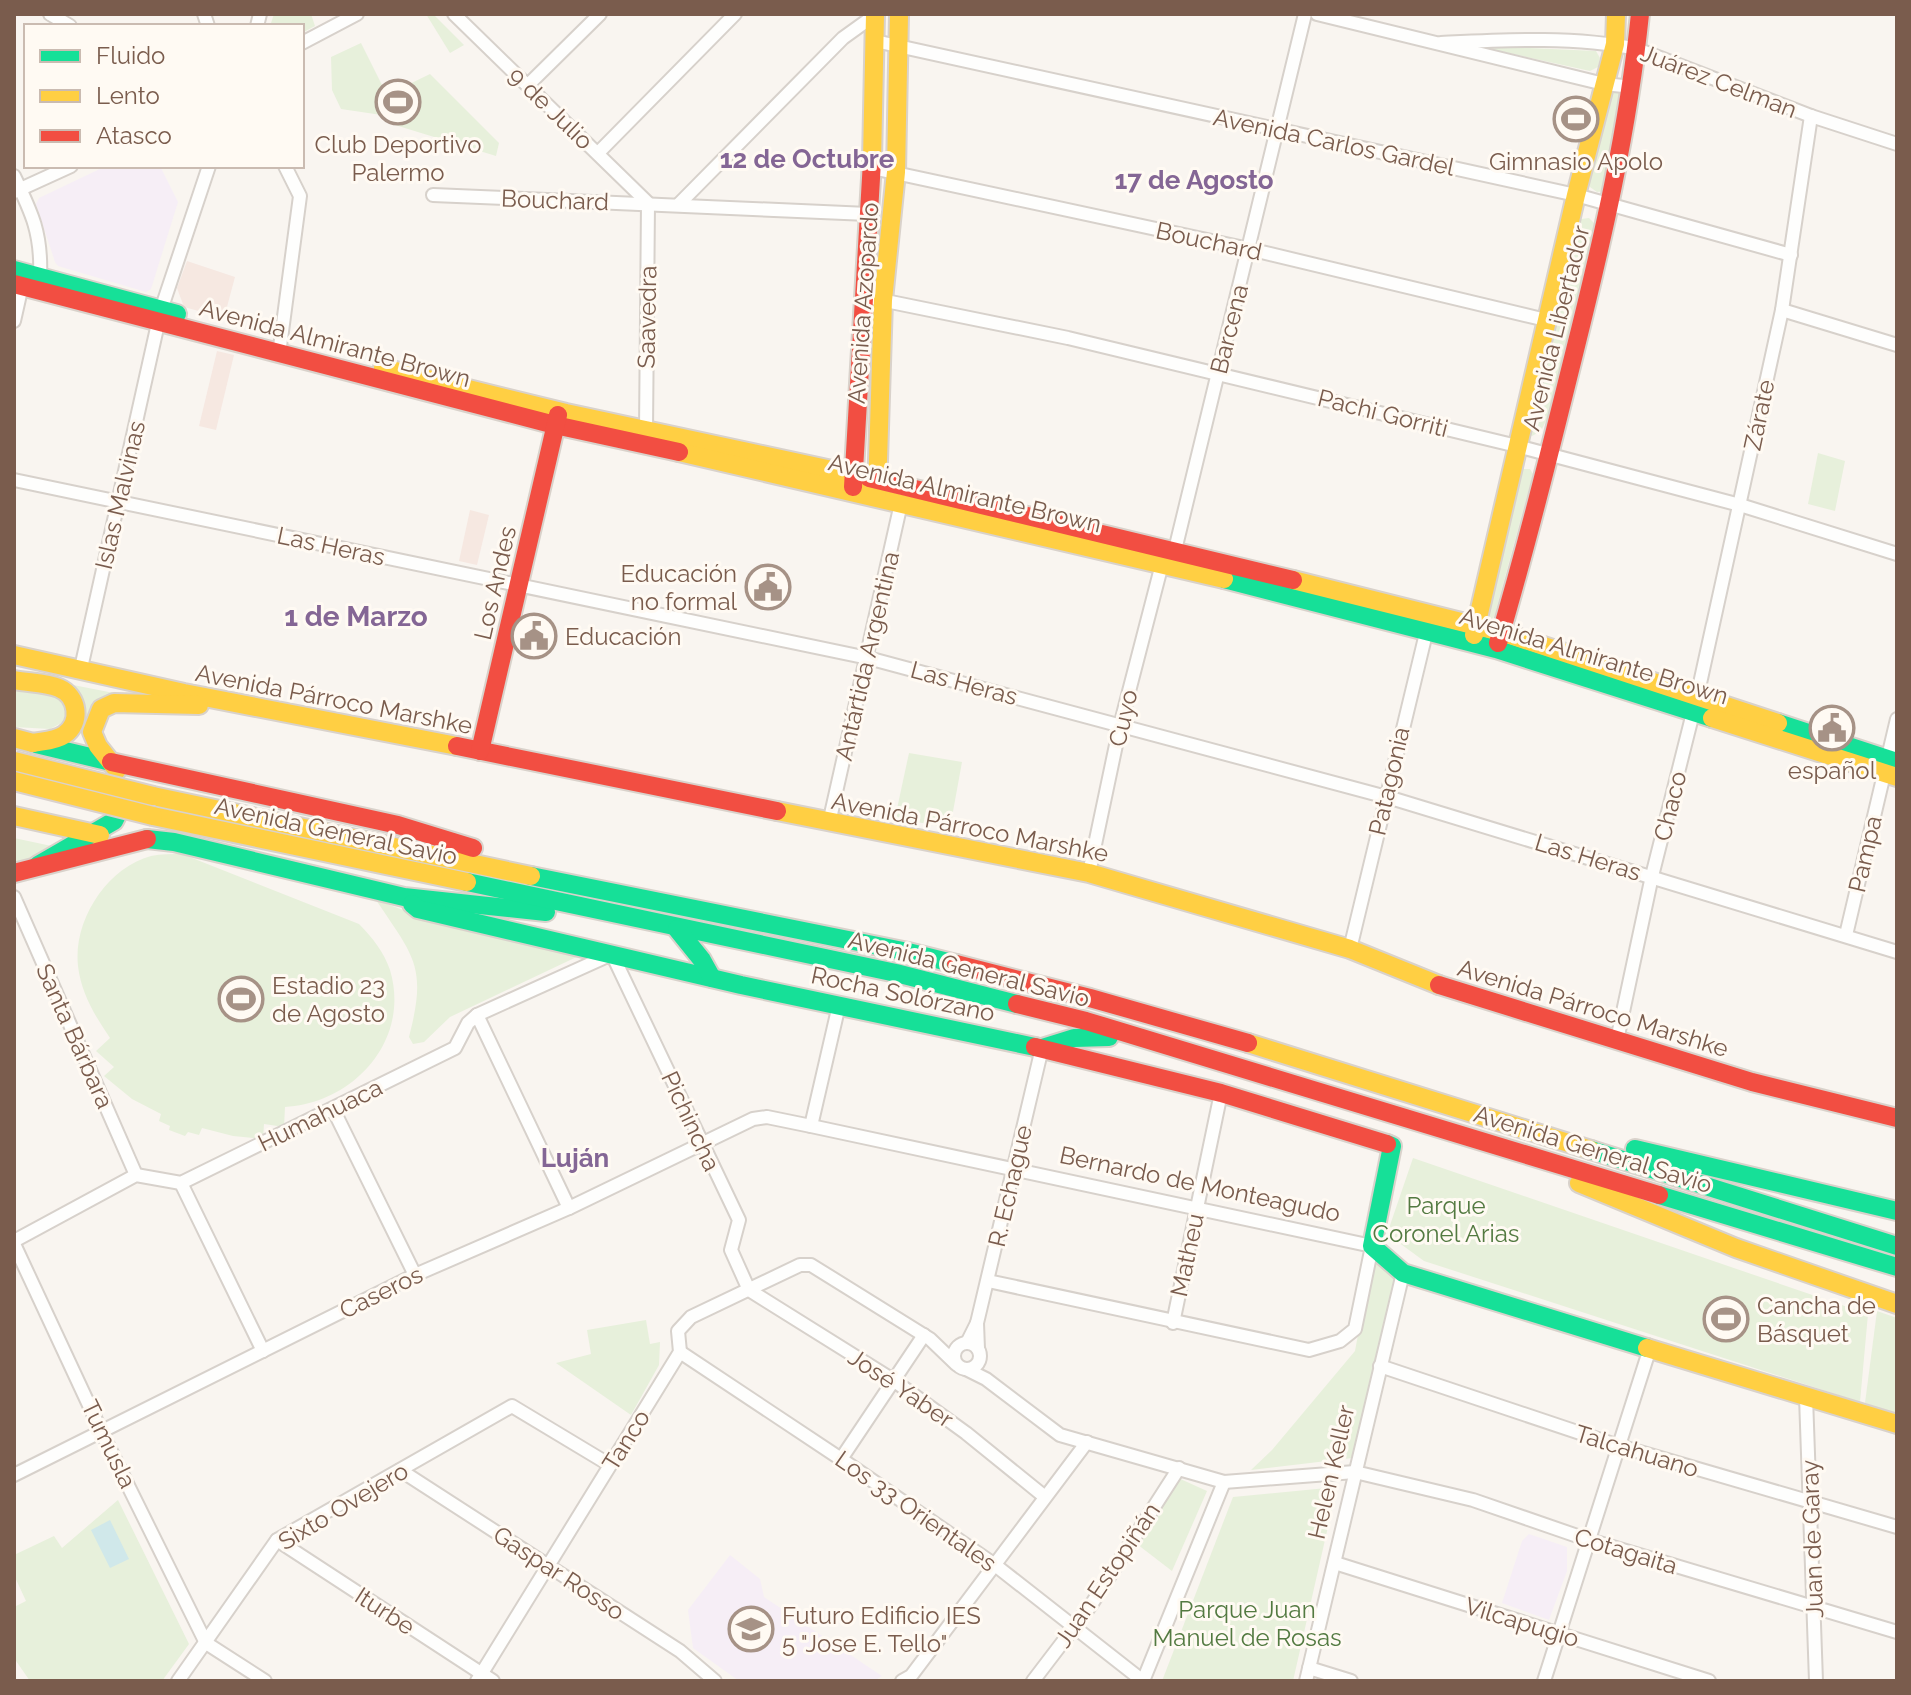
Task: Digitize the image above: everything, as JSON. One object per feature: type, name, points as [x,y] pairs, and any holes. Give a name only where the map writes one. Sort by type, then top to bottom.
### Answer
[{"type":"main road","name":"Avenida Azopardo","points":[[877,490],[883,300],[896,172],[899,14]]},
{"type":"main road","name":"Avenida Libertador","points":[[1474,634],[1546,320],[1615,44],[1616,14]]},
{"type":"main road","name":"Avenida Libertador","points":[[1498,641],[1549,454],[1611,205],[1633,87],[1640,14]]},
{"type":"main road","name":"Avenida Azopardo","points":[[854,484],[872,168],[875,15]]},
{"type":"main road","name":"Avenida Almirante Brown","points":[[25,280],[280,349],[557,418],[854,484]]},
{"type":"main road","name":"Avenida Almirante Brown","points":[[557,418],[646,431],[1474,634],[1892,768]]},
{"type":"main road","name":"Los Andes","points":[[480,751],[557,418]]},
{"type":"main road","name":"Avenida Párroco Marshke","points":[[14,655],[81,668],[181,694],[241,703],[1089,873],[1350,949],[1434,984],[1752,1082],[1897,1118]]},
{"type":"main road","points":[[14,680],[60,688],[75,704],[76,718],[71,730],[60,738],[20,742]]},
{"type":"main road","points":[[38,865],[114,821],[127,796],[126,786],[92,732],[97,715],[109,704],[175,706],[241,703]]},
{"type":"main road","points":[[20,742],[398,825],[624,896]]},
{"type":"main road","name":"Avenida General Savio","points":[[14,761],[153,796],[624,896],[908,952],[1090,998],[1227,1036],[1897,1246]]},
{"type":"main road","name":"Avenida General Savio","points":[[14,781],[153,816],[961,988],[1152,1041],[1893,1266]]},
{"type":"main road","points":[[14,816],[94,834],[174,842],[404,897],[522,911],[624,916]]},
{"type":"main road","points":[[14,873],[147,839]]},
{"type":"main road","name":"Rocha Solórzano","points":[[404,897],[418,909],[712,978],[1042,1048],[1221,1093],[1392,1146],[1372,1246]]},
{"type":"main road","points":[[677,929],[697,952],[712,978]]},
{"type":"main road","points":[[1042,1048],[1086,1034],[1152,1041]]},
{"type":"main road","points":[[1457,1109],[1897,1211]]},
{"type":"main road","points":[[1490,1143],[1647,1214],[1897,1304]]},
{"type":"main road","name":"Bernardo de Monteagudo","points":[[1372,1246],[1403,1273],[1897,1424]]},
{"type":"street","points":[[325,14],[332,27]]},
{"type":"street","points":[[304,42],[357,14]]},
{"type":"street","points":[[528,85],[600,14]]},
{"type":"street","points":[[598,153],[735,14]]},
{"type":"street","name":"Barcena","points":[[1168,557],[1218,373],[1305,14]]},
{"type":"street","name":"Juárez Celman","points":[[1317,14],[1604,84],[1633,87]]},
{"type":"street","name":"9 de Julio","points":[[458,15],[648,203]]},
{"type":"street","points":[[679,204],[843,38],[875,15]]},
{"type":"street","name":"Avenida Carlos Gardel","points":[[875,41],[1576,195],[1791,255]]},
{"type":"street","name":"Juárez Celman","points":[[1441,43],[1524,41],[1615,44],[1637,49],[1811,116],[1897,144]]},
{"type":"street","name":"Zárate","points":[[1695,704],[1782,310],[1811,116]]},
{"type":"street","points":[[17,191],[67,168]]},
{"type":"street","name":"Islas Malvinas","points":[[81,668],[160,316],[208,168]]},
{"type":"street","points":[[280,349],[300,196],[286,168]]},
{"type":"street","name":"Bouchard","points":[[872,168],[1249,249],[1546,320]]},
{"type":"street","points":[[14,176],[17,191],[36,223],[41,254],[25,280],[14,321]]},
{"type":"street","name":"Bouchard","points":[[433,195],[868,214]]},
{"type":"street","name":"Saavedra","points":[[646,431],[648,203]]},
{"type":"street","name":"Pachi Gorriti","points":[[864,298],[1068,338],[1517,446],[1740,505],[1897,554]]},
{"type":"street","points":[[1782,310],[1897,345]]},
{"type":"street","name":"Las Heras","points":[[14,480],[868,658],[1385,797],[1897,952]]},
{"type":"street","name":"Antártida Argentina","points":[[829,823],[903,496]]},
{"type":"street","name":"Cuyo","points":[[1089,873],[1120,726],[1168,557]]},
{"type":"street","name":"Patagonia","points":[[1350,949],[1428,622]]},
{"type":"street","name":"Chaco","points":[[1617,1040],[1652,876],[1695,704]]},
{"type":"street","name":"Pampa","points":[[1846,935],[1892,768],[1897,719]]},
{"type":"street","name":"Santa Bárbara","points":[[14,897],[136,1175]]},
{"type":"street","points":[[569,1208],[477,1015],[612,954]]},
{"type":"street","name":"Pichincha","points":[[612,954],[739,1220],[731,1250],[749,1290]]},
{"type":"street","points":[[811,1126],[839,1005]]},
{"type":"street","name":"Humahuaca","points":[[181,1183],[455,1048],[468,1023],[477,1015]]},
{"type":"street","name":"R. Echague","points":[[971,1348],[1042,1048]]},
{"type":"street","name":"Matheu","points":[[1173,1323],[1221,1093]]},
{"type":"street","points":[[333,1109],[415,1275]]},
{"type":"street","name":"Bernardo de Monteagudo","points":[[753,1119],[767,1117],[811,1126],[1198,1206],[1372,1246]]},
{"type":"street","name":"Caseros","points":[[14,1475],[415,1275],[569,1208],[753,1119]]},
{"type":"street","points":[[14,1242],[136,1175],[181,1183],[263,1351]]},
{"type":"street","name":"Tumusla","points":[[14,1242],[102,1433],[206,1643]]},
{"type":"street","points":[[988,1281],[1309,1350],[1330,1345],[1355,1329],[1372,1246]]},
{"type":"street","name":"Tanco","points":[[479,1677],[680,1352],[678,1331],[684,1322],[800,1265],[818,1268],[927,1337]]},
{"type":"street","name":"Helen Keller","points":[[1307,1675],[1403,1273]]},
{"type":"street","name":"José Yaber","points":[[749,1290],[893,1380],[966,1433],[1045,1497]]},
{"type":"street","points":[[927,1337],[971,1348]]},
{"type":"street","points":[[927,1337],[961,1366],[986,1379],[1060,1435],[1224,1482],[1143,1681]]},
{"type":"street","points":[[841,1459],[893,1380],[927,1337]]},
{"type":"street","points":[[961,1366],[975,1367],[971,1348]]},
{"type":"street","points":[[961,1366],[954,1356],[971,1348]]},
{"type":"street","points":[[971,1348],[986,1379]]},
{"type":"street","points":[[1544,1681],[1650,1348]]},
{"type":"street","name":"Los 33 Orientales","points":[[680,1352],[995,1565],[1143,1681]]},
{"type":"street","name":"Talcahuano","points":[[1380,1366],[1619,1446],[1897,1527]]},
{"type":"street","name":"Juan de Garay","points":[[1806,1397],[1816,1681]]},
{"type":"street","name":"Sixto Ovejero","points":[[178,1681],[277,1540],[512,1406],[610,1465]]},
{"type":"street","points":[[910,1679],[1087,1442]]},
{"type":"street","name":"Juan Estopiñán","points":[[1033,1681],[1075,1627],[1179,1468]]},
{"type":"street","name":"Gaspar Rosso","points":[[400,1470],[680,1651],[715,1681]]},
{"type":"street","name":"Cotagaita","points":[[1224,1482],[1355,1472],[1473,1500],[1589,1540],[1897,1632]]},
{"type":"street","name":"Iturbe","points":[[277,1540],[479,1677],[493,1681]]},
{"type":"street","name":"Vilcapugio","points":[[1335,1563],[1709,1681]]},
{"type":"street","points":[[206,1643],[265,1681]]},
{"type":"street","points":[[1307,1675],[1351,1681]]},
{"type":"shaded area","points":[[102,168],[161,168],[178,202],[151,289],[146,292],[58,266],[36,204],[39,198]]},
{"type":"shaded area","points":[[187,261],[235,277],[224,318],[184,307],[177,288]]},
{"type":"shaded area","points":[[217,351],[234,355],[216,430],[199,426]]},
{"type":"shaded area","points":[[470,510],[489,515],[477,565],[459,561]]},
{"type":"shaded area","points":[[1529,1534],[1567,1547],[1567,1571],[1549,1620],[1502,1603],[1522,1541]]},
{"type":"shaded area","name":"Futuro Edificio IES 5 \"Jose E. Tello\"","points":[[730,1555],[760,1579],[764,1597],[882,1676],[874,1681],[739,1681],[693,1648],[688,1610]]},
{"type":"green space","points":[[274,14],[311,14],[315,26],[304,32],[304,24],[271,24]]},
{"type":"green space","points":[[426,14],[433,14],[464,45],[450,53]]},
{"type":"green space","name":"Club Deportivo Palermo","points":[[361,43],[387,95],[430,74],[499,143],[496,156],[395,125],[395,117],[341,109],[332,90],[331,57]]},
{"type":"green space","points":[[1486,46],[1596,51],[1600,58],[1598,67],[1590,71]]},
{"type":"green space","points":[[1617,92],[1622,95],[1606,191],[1597,192],[1590,187],[1588,179],[1611,94]]},
{"type":"green space","points":[[1589,218],[1597,226],[1548,417],[1541,431],[1532,436],[1528,433],[1577,222]]},
{"type":"green space","points":[[1818,453],[1845,461],[1835,511],[1808,504]]},
{"type":"green space","points":[[1521,469],[1530,469],[1533,474],[1495,614],[1492,621],[1487,621]]},
{"type":"green space","points":[[14,684],[59,695],[67,704],[65,721],[50,729],[14,727]]},
{"type":"green space","points":[[68,684],[119,694],[86,725],[82,724]]},
{"type":"green space","points":[[909,753],[962,762],[950,828],[895,818]]},
{"type":"green space","points":[[14,838],[61,848],[20,866],[14,861]]},
{"type":"green space","name":"Estadio 23 de Agosto","points":[[182,854],[359,924],[377,945],[390,970],[394,996],[392,1020],[384,1043],[371,1063],[354,1080],[333,1094],[310,1103],[285,1107],[284,1127],[264,1124],[263,1139],[202,1128],[199,1135],[188,1132],[185,1136],[169,1130],[170,1126],[159,1121],[161,1114],[132,1099],[104,1076],[114,1067],[96,1051],[110,1038],[82,986],[78,966],[81,931],[87,914],[107,884],[135,862],[151,856]]},
{"type":"green space","points":[[376,900],[425,918],[585,953],[450,1017],[424,1042],[413,1044],[409,1037],[417,994],[414,964]]},
{"type":"green space","name":"Parque Coronel Arias","points":[[1413,1158],[1868,1314],[1860,1402],[1424,1261],[1387,1234]]},
{"type":"green space","points":[[1372,1259],[1402,1278],[1352,1458],[1251,1470],[1272,1450],[1355,1351]]},
{"type":"green space","points":[[1877,1311],[1897,1318],[1897,1414],[1865,1403]]},
{"type":"green space","points":[[646,1320],[650,1344],[660,1342],[659,1365],[631,1415],[556,1363],[591,1354],[587,1330]]},
{"type":"green space","points":[[1176,1477],[1207,1491],[1172,1571],[1133,1541]]},
{"type":"green space","name":"Parque Juan Manuel de Rosas","points":[[1337,1487],[1293,1681],[1162,1681],[1233,1497]]},
{"type":"green space","points":[[118,1500],[189,1644],[162,1681],[30,1681],[14,1658],[14,1607],[26,1601],[14,1575],[14,1555],[54,1536],[62,1548]]},
{"type":"water","points":[[110,1520],[129,1559],[110,1568],[91,1530]]},
{"type":"traffic: fast","points":[[14,270],[177,314]]},
{"type":"traffic: fast","points":[[1224,579],[1496,649],[1712,718]]},
{"type":"traffic: fast","points":[[1778,723],[1897,762]]},
{"type":"traffic: fast","points":[[36,744],[111,762]]},
{"type":"traffic: fast","points":[[38,865],[114,821],[126,797]]},
{"type":"traffic: fast","points":[[147,839],[174,842],[404,897],[546,912]]},
{"type":"traffic: fast","points":[[531,876],[956,964]]},
{"type":"traffic: fast","points":[[467,882],[896,973],[1017,1004]]},
{"type":"traffic: fast","points":[[412,904],[418,909],[741,985],[1035,1047]]},
{"type":"traffic: fast","points":[[677,929],[712,978]]},
{"type":"traffic: fast","points":[[1042,1048],[1074,1038],[1109,1037]]},
{"type":"traffic: fast","points":[[1387,1144],[1392,1146],[1372,1246],[1403,1273],[1647,1348]]},
{"type":"traffic: fast","points":[[1635,1149],[1897,1211]]},
{"type":"traffic: fast","points":[[1591,1150],[1897,1246]]},
{"type":"traffic: fast","points":[[1659,1195],[1897,1267]]},
{"type":"traffic: slow","points":[[872,161],[875,14]]},
{"type":"traffic: slow","points":[[877,492],[883,300],[896,172],[899,14]]},
{"type":"traffic: slow","points":[[1474,635],[1576,195],[1615,44],[1616,14]]},
{"type":"traffic: slow","points":[[383,368],[566,413],[869,478]]},
{"type":"traffic: slow","points":[[679,452],[1224,579]]},
{"type":"traffic: slow","points":[[1293,580],[1501,632],[1778,723]]},
{"type":"traffic: slow","points":[[14,655],[184,693],[457,746]]},
{"type":"traffic: slow","points":[[14,680],[59,688],[74,703],[75,717],[70,730],[57,738],[33,743]]},
{"type":"traffic: slow","points":[[117,770],[98,746],[92,732],[101,709],[114,703],[199,705]]},
{"type":"traffic: slow","points":[[1712,718],[1897,777]]},
{"type":"traffic: slow","points":[[14,738],[33,743]]},
{"type":"traffic: slow","points":[[14,761],[153,796]]},
{"type":"traffic: slow","points":[[14,781],[153,816]]},
{"type":"traffic: slow","points":[[153,796],[531,876]]},
{"type":"traffic: slow","points":[[777,811],[1089,873],[1350,949],[1439,985]]},
{"type":"traffic: slow","points":[[14,816],[100,835]]},
{"type":"traffic: slow","points":[[153,816],[467,882]]},
{"type":"traffic: slow","points":[[1248,1043],[1591,1150]]},
{"type":"traffic: slow","points":[[1579,1183],[1736,1248],[1897,1304]]},
{"type":"traffic: slow","points":[[1647,1348],[1897,1424]]},
{"type":"traffic: jam","points":[[1498,643],[1547,463],[1604,228],[1629,100],[1640,14]]},
{"type":"traffic: jam","points":[[853,487],[872,161]]},
{"type":"traffic: jam","points":[[14,284],[555,425],[679,452]]},
{"type":"traffic: jam","points":[[480,751],[558,415]]},
{"type":"traffic: jam","points":[[869,478],[1293,580]]},
{"type":"traffic: jam","points":[[457,746],[777,811]]},
{"type":"traffic: jam","points":[[111,762],[398,825],[473,848]]},
{"type":"traffic: jam","points":[[14,873],[147,839]]},
{"type":"traffic: jam","points":[[956,964],[1248,1043]]},
{"type":"traffic: jam","points":[[1439,985],[1752,1082],[1897,1118]]},
{"type":"traffic: jam","points":[[1017,1004],[1086,1021],[1659,1195]]},
{"type":"traffic: jam","points":[[1035,1047],[1221,1093],[1387,1144]]},
{"type":"place","name":"Club Deportivo Palermo","points":[[398,102]]},
{"type":"place","name":"Gimnasio Apolo","points":[[1576,119]]},
{"type":"place","name":"Educación no formal","points":[[768,587]]},
{"type":"place","name":"Educación","points":[[534,636]]},
{"type":"place","name":"español","points":[[1832,728]]},
{"type":"place","name":"Estadio 23 de Agosto","points":[[241,999]]},
{"type":"place","name":"Cancha de Básquet","points":[[1726,1319]]},
{"type":"place","name":"Futuro Edificio IES 5 \"Jose E. Tello\"","points":[[751,1629]]},
{"type":"district","name":"12 de Octubre","points":[[807,159]]},
{"type":"district","name":"17 de Agosto","points":[[1194,180]]},
{"type":"district","name":"1 de Marzo","points":[[356,616]]},
{"type":"district","name":"Luján","points":[[575,1158]]}]
